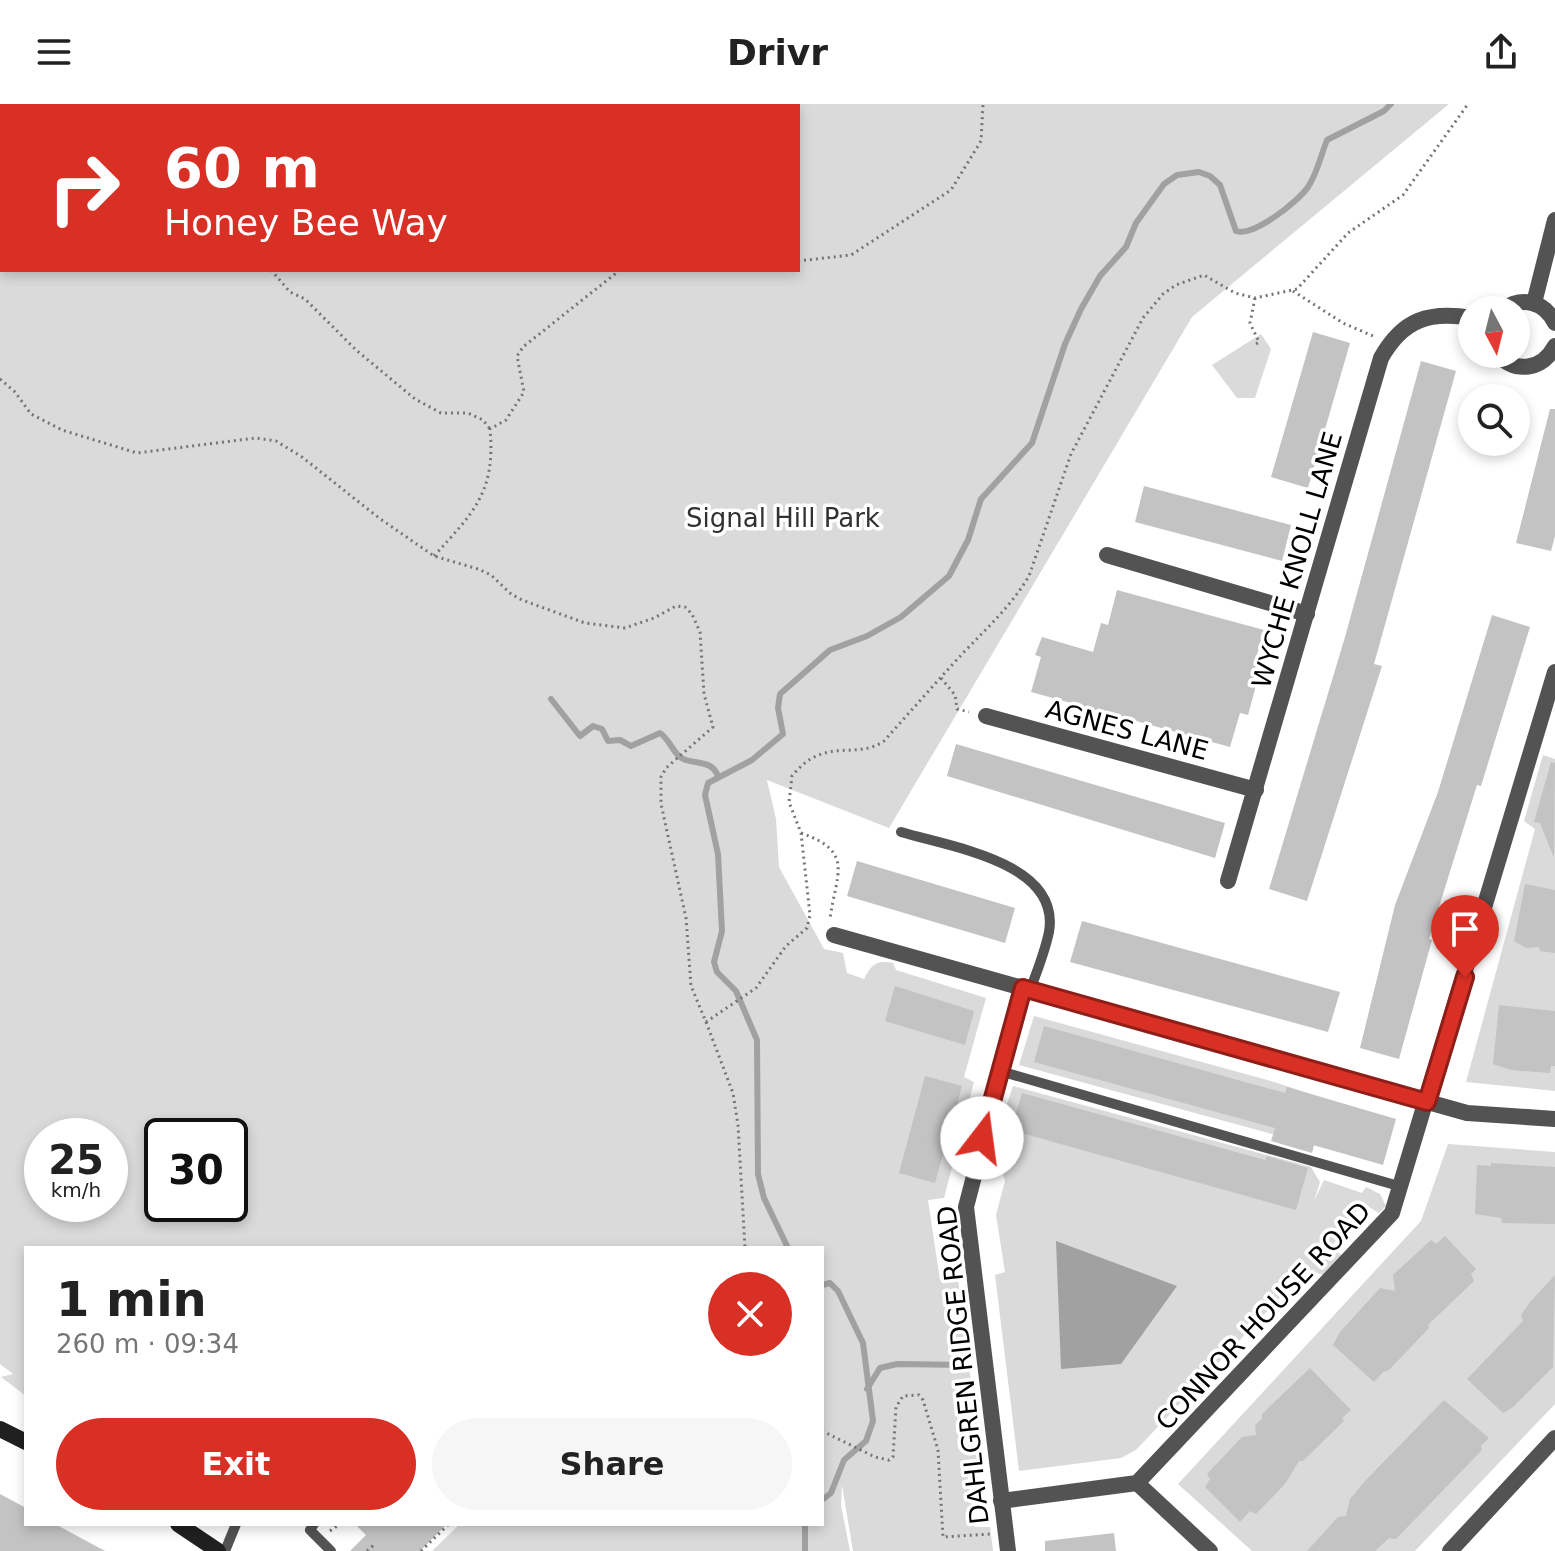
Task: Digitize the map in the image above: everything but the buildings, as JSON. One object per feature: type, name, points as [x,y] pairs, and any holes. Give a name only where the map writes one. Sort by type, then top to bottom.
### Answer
[{"type":"main road","points":[[0,1429],[24,1441]]},
{"type":"main road","points":[[181,1526],[218,1551]]},
{"type":"street","points":[[1534,303],[1555,220]]},
{"type":"street","points":[[1530,303],[1544,308],[1555,323]]},
{"type":"street","points":[[1390,343],[1407,326],[1434,315],[1458,317]]},
{"type":"street","name":"WYCHE KNOLL LANE","points":[[1228,881],[1381,358],[1390,343]]},
{"type":"street","points":[[1530,367],[1540,364],[1555,347]]},
{"type":"street","points":[[1107,555],[1307,614]]},
{"type":"street","name":"CONNOR HOUSE ROAD","points":[[1137,1483],[1392,1213],[1548,723],[1555,672]]},
{"type":"street","name":"AGNES LANE","points":[[986,716],[1256,790]]},
{"type":"street","points":[[832,927],[1026,989],[1467,1113],[1555,1119]]},
{"type":"street","name":"DAHLGREN RIDGE ROAD","points":[[1008,1551],[966,1216],[968,1190],[1026,989]]},
{"type":"street","points":[[1450,1551],[1555,1438]]},
{"type":"street","points":[[1001,1501],[1137,1483],[1210,1551]]},
{"type":"lane","points":[[901,832],[1002,864],[1021,872],[1041,890],[1049,914],[1049,930],[1026,989]]},
{"type":"lane","points":[[1000,1071],[1402,1187]]},
{"type":"lane","points":[[225,1551],[235,1526]]},
{"type":"lane","points":[[313,1526],[310,1530],[331,1551]]},
{"type":"path","points":[[800,261],[851,255],[951,190],[981,141],[983,104]]},
{"type":"path","points":[[706,1022],[750,993],[786,946],[807,928],[810,915],[801,833],[789,802],[792,776],[817,754],[839,748],[872,748],[884,741],[988,631],[1029,576],[1071,454],[1143,318],[1163,294],[1176,285],[1204,275],[1235,293],[1255,298],[1293,291],[1348,233],[1403,195],[1468,104]]},
{"type":"path","points":[[273,272],[290,292],[305,299],[356,350],[415,399],[441,413],[468,413],[483,420],[490,429],[490,463],[480,503],[434,556]]},
{"type":"path","points":[[490,429],[506,420],[524,392],[517,356],[523,347],[617,272]]},
{"type":"path","points":[[1293,291],[1343,323],[1390,343]]},
{"type":"path","points":[[1255,298],[1250,323],[1259,342],[1256,344]]},
{"type":"path","points":[[0,379],[15,392],[31,414],[62,430],[137,453],[256,438],[276,441],[434,556],[478,569],[491,575],[522,600],[585,623],[625,628],[676,606],[685,607],[692,614],[700,632],[704,694],[714,721],[713,727],[675,760],[661,777],[661,804],[686,918],[691,986],[733,1093],[738,1125],[745,1246]]},
{"type":"path","points":[[941,678],[955,695],[957,709],[986,716]]},
{"type":"path","points":[[801,833],[827,845],[836,854],[838,871],[832,927]]},
{"type":"path","points":[[824,1432],[875,1457],[889,1460],[893,1457],[896,1407],[903,1396],[919,1395],[938,1450],[943,1537],[1005,1533]]},
{"type":"path","points":[[330,1531],[337,1526]]},
{"type":"path","points":[[421,1551],[447,1526]]},
{"type":"path","points":[[367,1551],[375,1544]]},
{"type":"green space","name":"Signal Hill Park","points":[[800,104],[1449,104],[1192,317],[889,828],[767,780],[776,819],[779,867],[824,949],[843,953],[847,973],[864,979],[875,964],[893,963],[896,970],[986,998],[964,1077],[974,1082],[944,1198],[928,1200],[940,1280],[958,1279],[982,1468],[967,1473],[975,1527],[990,1527],[993,1551],[853,1551],[842,1485],[841,1505],[850,1551],[432,1551],[458,1526],[824,1526],[824,1246],[24,1246],[24,1394],[1,1377],[13,1374],[0,1364],[0,272],[800,272]]},
{"type":"green space","points":[[1261,334],[1271,349],[1255,398],[1237,398],[1212,365]]},
{"type":"green space","points":[[1543,755],[1555,759],[1555,1091],[1466,1082],[1535,829],[1524,821]]},
{"type":"green space","points":[[1034,1016],[1271,1081],[1393,1121],[1382,1164],[1019,1065]]},
{"type":"green space","points":[[1013,1086],[1311,1167],[1320,1182],[1314,1201],[1324,1180],[1362,1193],[1366,1187],[1380,1194],[1386,1206],[1379,1213],[1362,1203],[1332,1246],[1342,1256],[1323,1275],[1307,1269],[1136,1450],[1121,1458],[1019,1471],[995,1275],[1005,1272],[996,1215],[1005,1181],[1001,1169],[987,1164]]},
{"type":"green space","points":[[1448,1144],[1555,1152],[1555,1404],[1415,1551],[1252,1551],[1178,1484],[1421,1221]]},
{"type":"shaded area","points":[[1056,1241],[1177,1286],[1121,1364],[1061,1369]]},
{"type":"waterway","points":[[787,1246],[764,1198],[758,1174],[757,1040],[736,991],[717,972],[714,962],[722,931],[718,854],[705,795],[708,783],[752,760],[783,734],[778,708],[780,694],[830,650],[867,636],[901,617],[949,576],[968,540],[981,499],[1032,443],[1065,344],[1081,309],[1100,276],[1126,247],[1136,223],[1164,184],[1177,175],[1199,172],[1210,176],[1220,185],[1236,231],[1253,229],[1275,217],[1308,187],[1327,140],[1384,111],[1391,104]]},
{"type":"waterway","points":[[551,699],[580,736],[593,726],[602,729],[608,741],[620,740],[631,746],[660,733],[682,758],[709,765],[718,776]]},
{"type":"waterway","points":[[824,1284],[830,1283],[838,1291],[863,1343],[873,1421],[866,1441],[844,1460],[831,1493],[824,1498]]},
{"type":"waterway","points":[[867,1389],[880,1368],[897,1364],[967,1365]]},
{"type":"waterway","points":[[805,1526],[805,1551]]},
{"type":"route","points":[[982,1138],[1023,988],[1427,1102],[1465,977]]}]
